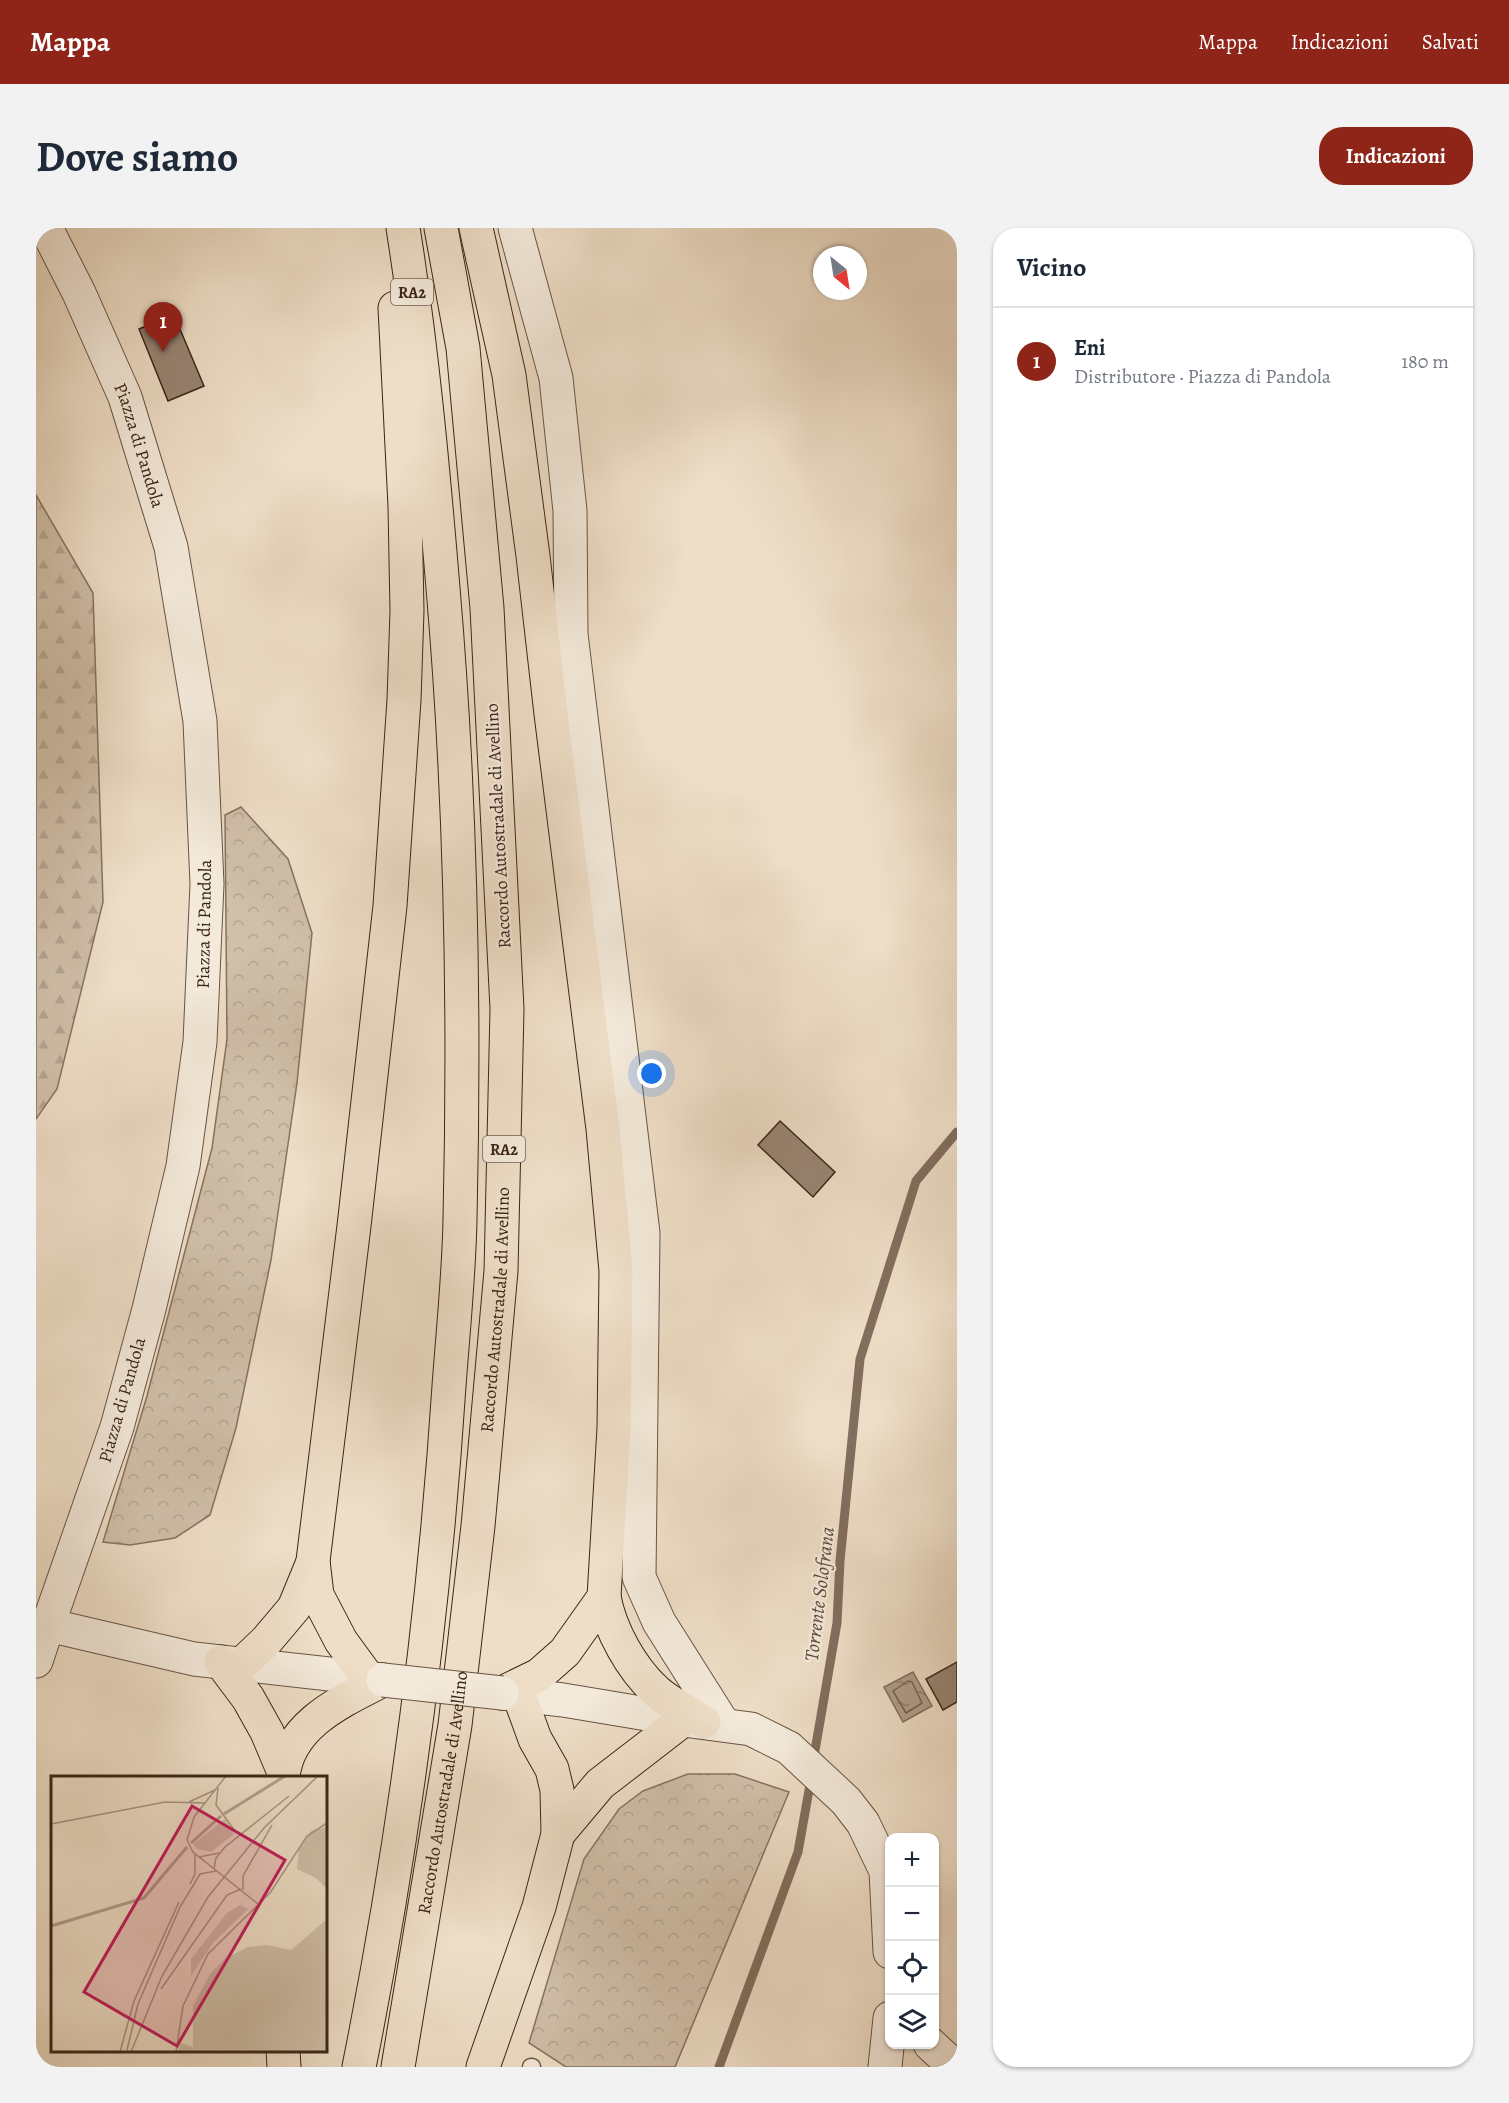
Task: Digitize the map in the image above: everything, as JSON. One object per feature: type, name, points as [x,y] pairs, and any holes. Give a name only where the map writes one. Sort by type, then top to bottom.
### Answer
[{"type":"highway","points":[[283,1774],[293,1744],[331,1707],[375,1679],[341,1641],[317,1595],[313,1561],[353,1238],[390,906],[404,700],[407,587],[395,317],[395,228]]},
{"type":"highway","name":"Raccordo Autostradale di Avellino","points":[[359,2067],[378,1972],[426,1653],[444,1464],[460,1223],[462,984],[459,839],[451,682],[435,486],[421,357],[403,228]]},
{"type":"highway","name":"Raccordo Autostradale di Avellino","points":[[398,2067],[455,1725],[478,1526],[501,1259],[507,1009],[487,608],[463,348],[441,228]]},
{"type":"highway","points":[[476,228],[509,375],[603,1129],[616,1271],[614,1428],[603,1597],[624,1652],[656,1691],[703,1722],[600,1784],[558,1834]]},
{"type":"highway","points":[[283,1774],[267,1731],[231,1663],[267,1640],[294,1608],[313,1561]]},
{"type":"highway","points":[[483,2067],[539,1907],[558,1834],[557,1790],[552,1769],[510,1694],[539,1675],[565,1652],[603,1597]]},
{"type":"highway","points":[[283,2052],[284,2067]]},
{"type":"street","name":"Piazza di Pandola","points":[[36,1661],[117,1426],[183,1166],[200,1042],[207,884],[200,721],[171,547],[125,397],[79,293],[46,228]]},
{"type":"street","points":[[515,228],[556,378],[570,511],[571,634],[643,1233],[639,1577],[703,1722]]},
{"type":"street","points":[[48,1625],[194,1659],[563,1700],[751,1729],[789,1748],[846,1801],[863,1822],[886,1871],[889,1941]]},
{"type":"street","points":[[885,2067],[887,2049]]},
{"type":"street","points":[[935,2049],[955,2067]]},
{"type":"green space","points":[[36,495],[93,593],[103,902],[57,1089],[36,1119]]},
{"type":"green space","points":[[241,807],[288,859],[312,933],[297,1083],[271,1260],[236,1428],[210,1515],[175,1538],[130,1545],[103,1542],[147,1396],[212,1148],[227,1039],[225,815]]},
{"type":"green space","points":[[688,1774],[735,1774],[789,1792],[675,2067],[566,2067],[529,2043],[584,1859],[619,1809],[643,1791]]},
{"type":"water","points":[[913,1672],[932,1706],[903,1722],[884,1687]]},
{"type":"building","points":[[174,315],[204,386],[168,401],[139,329]]},
{"type":"building","points":[[780,1121],[835,1172],[813,1197],[758,1145]]},
{"type":"building","points":[[957,1662],[957,1702],[943,1710],[926,1679]]},
{"type":"waterway","name":"Torrente Solofrana","points":[[813,1762],[837,1623],[840,1561],[860,1359],[916,1181],[957,1132]]},
{"type":"waterway","name":"Torrente Solofrana","points":[[719,2067],[798,1852],[811,1779]]},
{"type":"place","name":"Eni","points":[[163,352]]}]
